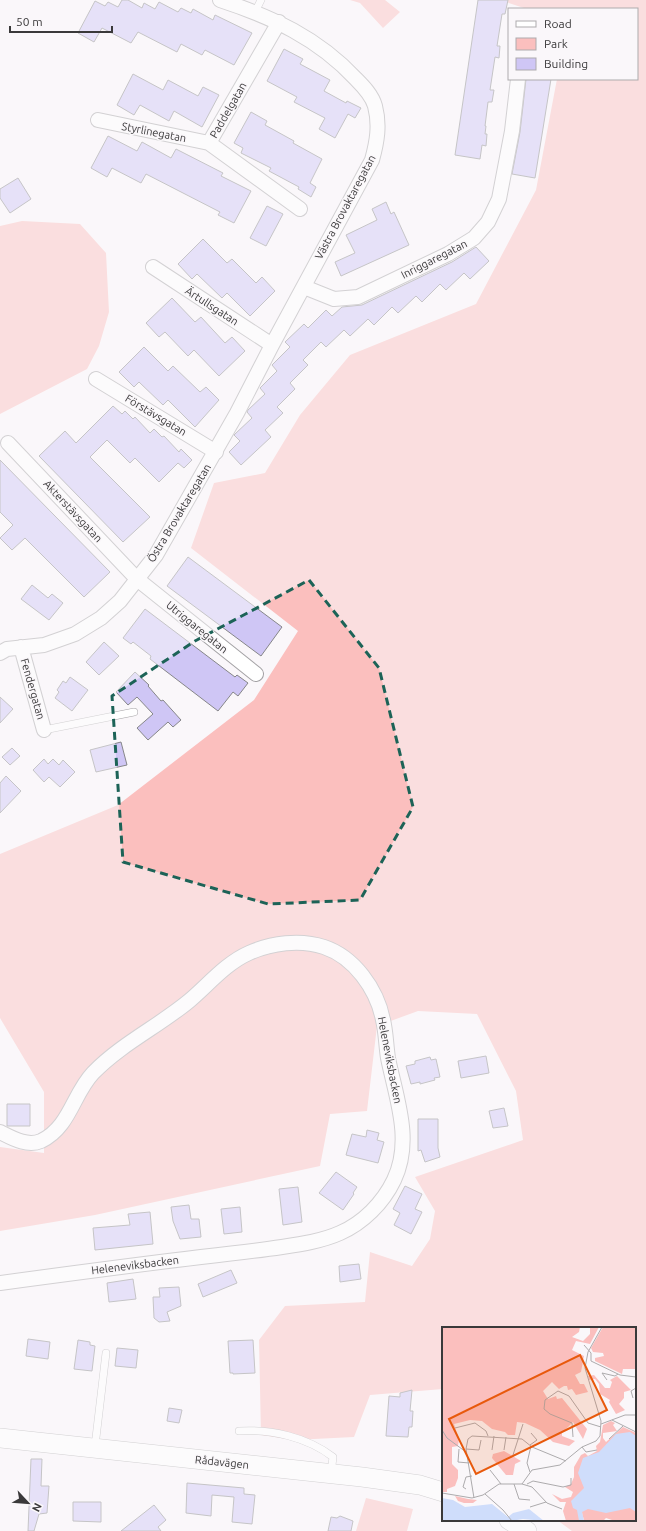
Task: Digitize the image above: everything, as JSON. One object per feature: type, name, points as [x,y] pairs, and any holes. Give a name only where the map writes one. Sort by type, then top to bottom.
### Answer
[{"type":"street","name":"Västra Brovaktaregatan","points":[[216,452],[372,160],[378,138],[378,124],[375,105],[366,89],[332,57],[309,40],[278,22],[258,6],[220,0]]},
{"type":"street","name":"Paddelgatan","points":[[278,22],[210,143],[300,209]]},
{"type":"street","name":"Inriggaregatan","points":[[304,287],[334,299],[358,297],[448,254],[474,238],[488,222],[499,199],[512,131],[518,80]]},
{"type":"street","name":"Styrlinegatan","points":[[98,120],[210,143]]},
{"type":"street","name":"Ärtullsgatan","points":[[153,267],[272,345]]},
{"type":"street","name":"Förstävsgatan","points":[[96,379],[216,452]]},
{"type":"street","name":"Akterstävsgatan","points":[[8,443],[137,579]]},
{"type":"street","name":"Östra Brovaktaregatan","points":[[7,648],[44,645],[75,634],[101,618],[120,601],[156,555],[216,452]]},
{"type":"street","name":"Utriggaregatan","points":[[137,579],[256,674]]},
{"type":"street","name":"Fendergatan","points":[[7,648],[44,730]]},
{"type":"street","name":"Heleneviksbacken","points":[[0,1132],[18,1142],[38,1143],[56,1132],[92,1074],[127,1044],[188,1002],[222,971],[245,954],[262,947],[304,942],[324,947],[342,956],[362,975],[375,995],[383,1020],[391,1073],[398,1096],[404,1130],[401,1161],[394,1181],[379,1205],[360,1222],[340,1233],[311,1242],[258,1250],[139,1264],[0,1283]]},
{"type":"street","name":"Rådavägen","points":[[0,1438],[331,1474],[420,1485],[442,1492]]},
{"type":"street","points":[[511,1521],[527,1531]]},
{"type":"lane","points":[[44,730],[134,712]]},
{"type":"lane","points":[[94,1449],[106,1353]]},
{"type":"lane","points":[[239,1431],[257,1430],[281,1434],[324,1450],[333,1457],[331,1474]]},
{"type":"highlighted area","points":[[309,580],[379,668],[413,807],[360,900],[268,904],[123,862],[112,696],[195,641]]},
{"type":"green space","points":[[350,0],[385,0],[400,12],[383,28],[360,3]]},
{"type":"green space","points":[[500,0],[646,0],[646,1531],[572,1531],[558,1521],[636,1521],[636,1327],[442,1327],[442,1389],[370,1395],[354,1437],[294,1440],[261,1435],[259,1340],[285,1306],[365,1302],[370,1252],[412,1266],[430,1239],[435,1211],[415,1177],[523,1140],[516,1091],[477,1014],[418,1011],[377,1026],[367,1111],[330,1114],[320,1166],[95,1215],[0,1231],[0,1147],[44,1153],[44,1092],[0,1018],[0,854],[118,805],[254,700],[298,631],[191,548],[214,483],[265,473],[300,415],[350,355],[476,304],[536,190],[557,80],[638,80],[638,8],[524,8]]},
{"type":"green space","points":[[22,221],[80,224],[106,253],[109,312],[99,346],[87,369],[0,414],[0,226]]},
{"type":"green space","points":[[366,1498],[413,1509],[407,1531],[356,1531]]},
{"type":"building","points":[[122,0],[128,0],[142,8],[144,3],[155,9],[159,2],[178,12],[181,8],[191,13],[193,9],[213,20],[215,15],[252,33],[234,65],[205,50],[202,55],[181,44],[177,52],[138,32],[131,43],[102,28],[94,42],[78,33],[95,1],[105,6],[108,2],[118,7]]},
{"type":"building","points":[[478,0],[508,0],[505,14],[502,14],[497,46],[500,46],[499,58],[495,57],[490,90],[494,90],[492,102],[488,102],[485,126],[485,134],[487,134],[486,146],[482,145],[480,159],[455,155]]},
{"type":"building","points":[[284,49],[303,59],[300,64],[330,80],[324,91],[346,103],[347,101],[361,108],[355,118],[348,114],[335,138],[319,129],[325,118],[294,102],[297,97],[267,81]]},
{"type":"building","points":[[133,74],[163,90],[168,80],[198,96],[203,87],[219,95],[202,127],[174,111],[169,121],[140,105],[134,115],[117,105]]},
{"type":"building","points":[[526,80],[551,80],[535,178],[512,174],[520,132]]},
{"type":"building","points":[[251,112],[267,121],[265,125],[322,159],[310,183],[316,187],[311,197],[298,189],[299,187],[269,171],[271,168],[241,153],[243,148],[234,143]]},
{"type":"building","points":[[108,136],[137,151],[142,142],[171,158],[176,149],[223,173],[221,176],[251,191],[234,223],[218,215],[220,212],[146,174],[141,183],[112,168],[107,177],[91,168]]},
{"type":"building","points":[[18,178],[31,199],[10,213],[0,198],[0,189]]},
{"type":"building","points":[[386,202],[391,214],[394,212],[409,245],[341,276],[335,262],[355,253],[346,235],[377,220],[372,209]]},
{"type":"building","points":[[267,206],[283,214],[266,246],[250,238]]},
{"type":"building","points":[[203,239],[227,263],[232,259],[256,283],[262,277],[275,291],[250,316],[227,293],[222,298],[197,274],[192,279],[178,264]]},
{"type":"building","points":[[476,247],[489,261],[470,279],[464,273],[446,290],[440,284],[422,302],[416,296],[398,313],[392,307],[374,325],[368,319],[350,336],[344,330],[326,347],[321,342],[303,360],[308,365],[290,383],[295,389],[277,407],[283,413],[265,430],[271,437],[241,465],[229,452],[240,441],[234,435],[252,418],[247,412],[248,410],[265,394],[260,388],[277,371],[272,365],[290,347],[285,342],[304,324],[308,328],[326,310],[332,316],[342,307],[362,305],[452,262]]},
{"type":"building","points":[[172,298],[195,322],[201,317],[225,343],[232,337],[245,351],[219,376],[194,350],[188,356],[165,332],[159,337],[146,323]]},
{"type":"building","points":[[144,347],[168,371],[173,366],[200,392],[206,387],[219,400],[195,427],[168,400],[163,405],[139,382],[134,387],[119,372]]},
{"type":"building","points":[[113,406],[122,414],[125,411],[133,419],[135,417],[150,433],[154,429],[162,437],[164,436],[179,452],[181,449],[192,460],[184,468],[178,463],[159,482],[135,458],[130,463],[107,440],[90,457],[150,517],[123,542],[39,456],[65,431],[76,443]]},
{"type":"building","points":[[0,460],[110,572],[84,597],[25,538],[12,550],[0,538],[13,525],[0,512]]},
{"type":"building","points":[[188,557],[282,627],[261,656],[167,586]]},
{"type":"building","points":[[32,585],[48,598],[52,594],[63,603],[49,620],[21,599]]},
{"type":"building","points":[[145,609],[235,677],[237,675],[248,683],[238,696],[233,692],[218,711],[150,659],[151,656],[133,642],[131,644],[123,638]]},
{"type":"building","points":[[104,642],[119,656],[99,675],[86,662]]},
{"type":"building","points":[[135,672],[149,685],[148,686],[161,701],[163,700],[181,720],[173,727],[168,722],[148,740],[137,728],[153,714],[137,697],[128,705],[116,692]]},
{"type":"building","points":[[70,677],[88,690],[72,711],[55,698],[59,692],[57,690],[63,681],[66,683]]},
{"type":"building","points":[[0,697],[13,709],[0,723]]},
{"type":"building","points":[[121,742],[127,765],[96,772],[90,750]]},
{"type":"building","points":[[12,748],[20,756],[10,765],[2,757]]},
{"type":"building","points":[[44,759],[48,764],[53,759],[59,765],[63,760],[75,772],[60,787],[49,777],[44,782],[33,770]]},
{"type":"building","points":[[6,776],[21,791],[0,813],[0,783]]},
{"type":"building","points":[[486,1056],[489,1073],[461,1078],[458,1061]]},
{"type":"building","points":[[430,1057],[431,1060],[436,1059],[440,1077],[420,1084],[420,1082],[411,1084],[406,1066],[415,1064],[415,1061]]},
{"type":"building","points":[[7,1104],[30,1104],[30,1126],[7,1126]]},
{"type":"building","points":[[504,1108],[508,1126],[493,1128],[489,1111]]},
{"type":"building","points":[[418,1119],[438,1119],[438,1148],[440,1157],[425,1162],[421,1150],[418,1151]]},
{"type":"building","points":[[367,1130],[379,1133],[377,1140],[384,1142],[378,1163],[346,1155],[352,1134],[366,1137]]},
{"type":"building","points":[[336,1172],[357,1187],[343,1210],[319,1193]]},
{"type":"building","points":[[405,1186],[422,1194],[415,1209],[422,1212],[411,1234],[394,1225],[400,1213],[393,1209]]},
{"type":"building","points":[[298,1187],[302,1222],[283,1225],[279,1189]]},
{"type":"building","points":[[189,1205],[191,1219],[199,1219],[201,1237],[180,1239],[173,1221],[171,1207]]},
{"type":"building","points":[[240,1207],[242,1232],[224,1234],[221,1209]]},
{"type":"building","points":[[150,1212],[153,1244],[95,1250],[93,1228],[130,1225],[128,1214]]},
{"type":"building","points":[[359,1264],[361,1279],[340,1282],[339,1266]]},
{"type":"building","points":[[231,1270],[237,1283],[203,1297],[198,1284]]},
{"type":"building","points":[[133,1279],[136,1299],[109,1302],[107,1283]]},
{"type":"building","points":[[179,1287],[181,1306],[167,1312],[170,1321],[159,1322],[154,1318],[153,1297],[160,1297],[159,1288]]},
{"type":"building","points":[[28,1339],[50,1342],[48,1359],[26,1356]]},
{"type":"building","points":[[78,1340],[90,1342],[90,1345],[95,1346],[92,1371],[74,1369]]},
{"type":"building","points":[[253,1340],[255,1373],[230,1373],[228,1341]]},
{"type":"building","points":[[117,1348],[138,1350],[136,1368],[115,1366]]},
{"type":"building","points":[[412,1390],[410,1411],[413,1411],[412,1427],[409,1427],[408,1437],[386,1436],[389,1396],[400,1397],[400,1393]]},
{"type":"building","points":[[169,1408],[182,1410],[179,1423],[167,1421]]},
{"type":"building","points":[[31,1459],[42,1459],[41,1486],[49,1486],[47,1513],[39,1514],[34,1531],[28,1531]]},
{"type":"building","points":[[187,1483],[244,1488],[244,1494],[255,1495],[252,1524],[232,1522],[234,1497],[212,1495],[211,1516],[186,1513]]},
{"type":"building","points":[[73,1502],[101,1502],[101,1522],[73,1521]]},
{"type":"building","points":[[154,1505],[166,1520],[158,1527],[161,1531],[121,1531]]},
{"type":"building","points":[[340,1516],[353,1521],[351,1531],[328,1531],[331,1517],[337,1518]]}]
